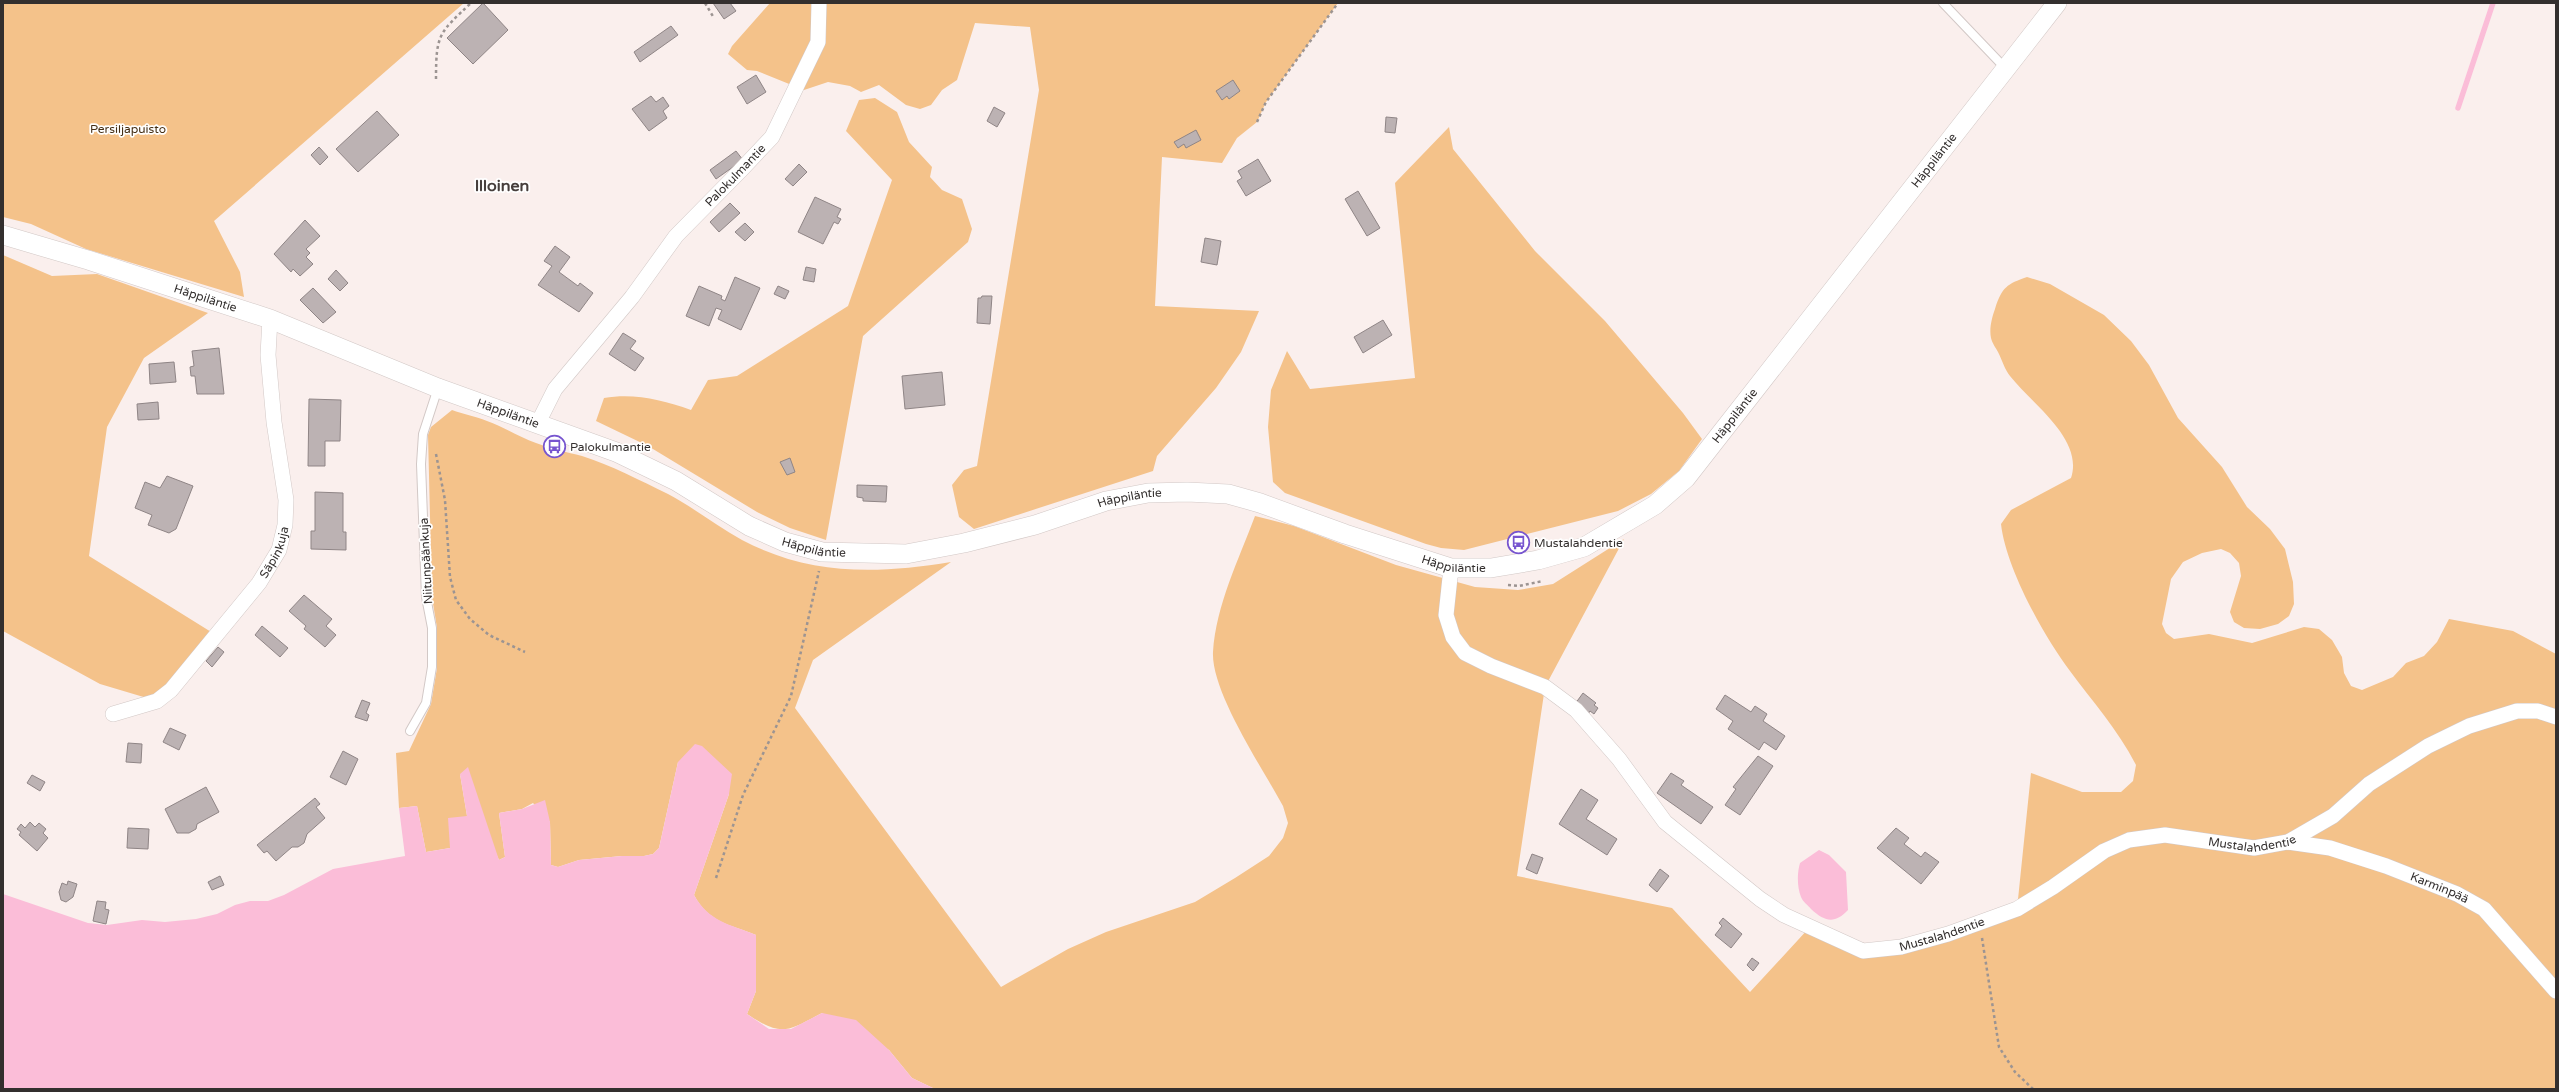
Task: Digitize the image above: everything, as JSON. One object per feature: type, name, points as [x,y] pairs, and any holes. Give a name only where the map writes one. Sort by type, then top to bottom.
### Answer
[{"type":"street","name":"Palokulmantie","points":[[538,423],[555,389],[632,297],[676,236],[740,172],[772,136],[818,42],[819,3]]},
{"type":"street","name":"Häppiläntie","points":[[3,235],[270,319],[438,388],[538,423],[641,463],[708,499],[749,526],[785,542],[822,552],[906,554],[964,543],[1035,525],[1106,501],[1148,493],[1187,492],[1228,494],[1260,503],[1345,534],[1451,568],[1491,568],[1538,560],[1584,547],[1655,505],[1686,478],[2057,3]]},
{"type":"street","name":"Säpinkuja","points":[[113,714],[157,701],[172,690],[259,583],[279,550],[285,525],[286,500],[274,422],[268,355],[270,319]]},
{"type":"street","name":"Mustalahdentie","points":[[1451,568],[1446,615],[1453,637],[1465,653],[1491,666],[1544,687],[1576,710],[1619,759],[1665,822],[1772,907],[1809,928],[1863,951],[1901,947],[1948,934],[1977,922],[2017,909],[2104,851],[2129,840],[2165,835],[2254,848],[2288,842],[2333,816],[2382,776],[2428,746],[2486,718],[2517,710],[2538,711],[2556,717]]},
{"type":"street","name":"Karminpää","points":[[2288,842],[2330,848],[2386,866],[2456,894],[2484,908],[2556,991]]},
{"type":"lane","points":[[1943,3],[2006,69]]},
{"type":"lane","name":"Niitunpäänkuja","points":[[410,731],[426,703],[432,667],[432,628],[426,597],[421,464],[423,434],[438,388]]},
{"type":"path","points":[[436,79],[438,40],[448,25],[471,3]]},
{"type":"path","points":[[705,3],[714,18]]},
{"type":"path","points":[[1257,122],[1266,102],[1338,3]]},
{"type":"path","points":[[426,425],[440,470],[445,500],[450,578],[456,600],[470,619],[489,635],[525,652]]},
{"type":"path","points":[[716,878],[743,795],[791,696],[822,552]]},
{"type":"path","points":[[1977,922],[1985,945],[1991,1001],[1999,1047],[2015,1072],[2033,1089]]},
{"type":"green space","name":"Persiljapuisto","points":[[3,3],[464,3],[214,221],[240,272],[244,297],[86,249],[31,224],[3,217]]},
{"type":"green space","points":[[770,3],[1338,3],[1266,102],[1257,122],[1237,138],[1222,163],[1162,157],[1155,306],[1259,311],[1241,352],[1216,388],[1157,456],[1153,471],[974,529],[959,517],[952,485],[964,470],[977,466],[1039,90],[1030,27],[975,23],[957,80],[942,90],[931,105],[920,109],[906,105],[879,85],[861,92],[850,86],[828,82],[804,90],[757,71],[747,70],[728,54],[732,46]]},
{"type":"green space","points":[[875,98],[897,112],[909,142],[932,167],[930,177],[942,190],[962,199],[972,229],[968,242],[863,336],[826,540],[790,528],[757,512],[648,446],[596,421],[604,398],[627,396],[648,398],[691,410],[708,380],[737,376],[848,306],[892,180],[846,131],[859,100]]},
{"type":"green space","points":[[1449,127],[1453,149],[1535,251],[1605,321],[1683,413],[1702,439],[1679,471],[1651,494],[1618,511],[1464,550],[1441,548],[1426,544],[1285,493],[1273,482],[1268,427],[1271,390],[1287,351],[1310,389],[1415,378],[1395,183]]},
{"type":"green space","points":[[3,255],[52,276],[97,274],[208,313],[144,358],[107,427],[89,556],[216,635],[157,701],[100,684],[3,631]]},
{"type":"green space","points":[[2027,277],[2050,284],[2104,315],[2131,341],[2149,365],[2178,418],[2222,467],[2247,507],[2270,529],[2285,549],[2293,582],[2294,604],[2289,616],[2278,624],[2260,629],[2244,628],[2234,622],[2230,612],[2241,576],[2239,563],[2230,553],[2221,549],[2202,553],[2183,562],[2171,579],[2162,624],[2166,633],[2174,639],[2209,634],[2252,643],[2304,627],[2319,629],[2332,640],[2342,657],[2344,673],[2351,686],[2362,690],[2393,677],[2406,663],[2424,656],[2437,642],[2449,619],[2513,631],[2556,654],[2556,1089],[935,1089],[912,1078],[889,1050],[822,1013],[792,1028],[784,1029],[777,1029],[768,1026],[747,1014],[756,991],[756,935],[728,925],[713,917],[706,912],[694,895],[729,794],[678,762],[659,848],[653,854],[644,856],[622,856],[579,860],[558,867],[551,865],[550,822],[533,803],[522,809],[499,813],[505,857],[499,860],[460,774],[467,816],[450,848],[426,852],[417,806],[399,808],[396,753],[409,751],[431,704],[437,668],[437,628],[432,597],[428,435],[431,427],[452,410],[493,423],[524,438],[553,449],[582,456],[615,469],[668,494],[742,540],[767,552],[793,560],[818,566],[870,570],[897,569],[951,562],[813,660],[795,708],[1001,987],[1068,949],[1106,932],[1195,902],[1269,856],[1283,838],[1288,823],[1283,806],[1229,709],[1220,688],[1215,669],[1213,652],[1215,634],[1223,600],[1255,516],[1294,526],[1396,565],[1475,587],[1518,590],[1553,584],[1624,539],[1545,687],[1517,876],[1672,908],[1750,992],[1809,928],[1863,951],[2017,909],[2031,773],[2082,792],[2121,792],[2133,781],[2136,765],[2113,728],[2059,656],[2027,600],[2010,560],[2004,541],[2001,524],[2011,510],[2071,478],[2073,464],[2070,450],[2063,436],[2054,423],[2010,376],[1991,338],[1990,331],[1992,319],[2000,296],[2010,284]]},
{"type":"shaded area","points":[[695,744],[702,746],[732,774],[729,794],[694,895],[706,911],[713,917],[729,925],[756,935],[756,991],[747,1014],[769,1029],[791,1029],[822,1013],[856,1020],[889,1050],[912,1078],[935,1089],[3,1089],[3,894],[88,923],[107,925],[142,920],[165,922],[196,919],[217,914],[235,905],[250,901],[268,901],[284,895],[333,869],[405,856],[399,808],[417,806],[426,852],[450,848],[448,818],[467,816],[460,774],[468,767],[499,860],[505,857],[499,813],[522,809],[545,800],[550,822],[551,865],[558,867],[579,860],[622,856],[644,856],[653,854],[659,848],[678,762]]},
{"type":"shaded area","points":[[1819,850],[1829,855],[1846,872],[1848,910],[1839,918],[1830,920],[1821,917],[1811,909],[1801,897],[1798,884],[1800,863]]},
{"type":"building","points":[[483,3],[508,30],[473,64],[447,38]]},
{"type":"building","points":[[713,3],[730,3],[736,11],[724,19]]},
{"type":"building","points":[[671,26],[678,35],[640,62],[634,52]]},
{"type":"building","points":[[756,75],[766,92],[747,104],[737,87]]},
{"type":"building","points":[[1233,80],[1240,91],[1229,99],[1227,96],[1222,100],[1216,91]]},
{"type":"building","points":[[651,96],[656,102],[663,97],[669,106],[663,111],[667,118],[649,131],[632,109]]},
{"type":"building","points":[[994,107],[1005,113],[997,127],[987,121]]},
{"type":"building","points":[[377,111],[399,135],[358,172],[336,149]]},
{"type":"building","points":[[1386,117],[1397,118],[1395,133],[1385,132]]},
{"type":"building","points":[[1196,130],[1201,140],[1186,148],[1184,144],[1178,148],[1174,142]]},
{"type":"building","points":[[319,147],[328,157],[320,165],[311,155]]},
{"type":"building","points":[[736,151],[743,160],[716,179],[710,170]]},
{"type":"building","points":[[1258,159],[1271,181],[1246,196],[1237,181],[1242,178],[1238,171]]},
{"type":"building","points":[[799,164],[807,172],[793,186],[785,179]]},
{"type":"building","points":[[1358,191],[1380,228],[1367,236],[1345,199]]},
{"type":"building","points":[[815,197],[841,209],[837,217],[841,219],[838,224],[834,222],[823,244],[798,232]]},
{"type":"building","points":[[730,203],[740,213],[719,232],[710,222]]},
{"type":"building","points":[[305,220],[320,236],[306,249],[310,253],[306,257],[313,264],[300,276],[293,269],[291,272],[274,254]]},
{"type":"building","points":[[745,223],[754,232],[745,241],[735,232]]},
{"type":"building","points":[[1205,238],[1221,241],[1217,265],[1201,262]]},
{"type":"building","points":[[555,246],[570,257],[559,272],[578,286],[580,283],[593,293],[579,312],[538,285],[552,266],[544,261]]},
{"type":"building","points":[[806,267],[816,269],[814,282],[803,280]]},
{"type":"building","points":[[336,270],[348,283],[340,291],[328,279]]},
{"type":"building","points":[[735,277],[760,288],[741,330],[718,319],[722,310],[716,308],[709,326],[686,316],[699,286],[722,296],[721,299],[725,301]]},
{"type":"building","points":[[778,286],[789,291],[785,299],[774,294]]},
{"type":"building","points":[[313,288],[336,312],[323,323],[300,300]]},
{"type":"building","points":[[982,296],[992,296],[990,324],[977,323],[978,298],[981,298]]},
{"type":"building","points":[[1383,320],[1392,335],[1363,353],[1354,337]]},
{"type":"building","points":[[623,333],[636,341],[630,349],[644,358],[635,371],[609,354]]},
{"type":"building","points":[[219,348],[224,394],[197,394],[195,376],[191,376],[190,367],[194,366],[192,351]]},
{"type":"building","points":[[174,362],[176,382],[150,384],[149,364]]},
{"type":"building","points":[[942,372],[945,405],[905,409],[902,376]]},
{"type":"building","points":[[309,399],[341,400],[340,441],[325,441],[325,466],[308,466]]},
{"type":"building","points":[[158,402],[159,419],[138,420],[137,404]]},
{"type":"building","points":[[790,458],[795,472],[787,475],[780,462]]},
{"type":"building","points":[[167,476],[193,486],[176,529],[169,533],[148,525],[152,515],[135,508],[145,482],[160,488]]},
{"type":"building","points":[[857,485],[887,486],[886,502],[863,501],[863,498],[857,497]]},
{"type":"building","points":[[315,492],[343,493],[343,532],[346,532],[346,550],[311,549],[311,531],[315,531]]},
{"type":"building","points":[[304,595],[332,619],[326,626],[336,635],[325,647],[304,629],[306,626],[289,611]]},
{"type":"building","points":[[262,626],[288,648],[280,657],[255,635]]},
{"type":"building","points":[[218,647],[224,652],[212,667],[206,661]]},
{"type":"building","points":[[1583,693],[1596,703],[1594,705],[1598,708],[1594,714],[1590,711],[1588,714],[1575,704]]},
{"type":"building","points":[[1725,695],[1751,712],[1755,706],[1767,714],[1763,721],[1785,736],[1776,750],[1764,742],[1759,750],[1728,729],[1733,721],[1716,709]]},
{"type":"building","points":[[362,700],[370,703],[366,713],[369,715],[367,721],[355,717]]},
{"type":"building","points":[[170,728],[186,735],[179,750],[163,742]]},
{"type":"building","points":[[128,743],[142,744],[141,763],[126,762]]},
{"type":"building","points":[[343,751],[358,759],[346,785],[330,777]]},
{"type":"building","points":[[1758,756],[1773,766],[1740,815],[1725,805],[1736,789],[1733,787]]},
{"type":"building","points":[[1671,773],[1684,781],[1681,785],[1713,807],[1701,824],[1657,793]]},
{"type":"building","points":[[32,775],[45,782],[40,791],[27,783]]},
{"type":"building","points":[[206,787],[219,812],[197,824],[196,829],[189,833],[177,833],[165,809]]},
{"type":"building","points":[[1581,789],[1598,800],[1586,819],[1617,839],[1607,855],[1559,824]]},
{"type":"building","points":[[315,798],[320,804],[316,807],[325,818],[307,834],[304,843],[298,847],[292,847],[276,861],[267,851],[264,853],[257,845]]},
{"type":"building","points":[[30,822],[35,827],[39,823],[46,829],[43,833],[48,838],[37,851],[19,835],[21,832],[17,829],[21,824],[25,828]]},
{"type":"building","points":[[128,828],[149,829],[148,849],[127,848]]},
{"type":"building","points":[[1896,828],[1909,838],[1904,844],[1921,857],[1925,852],[1939,862],[1921,884],[1877,848]]},
{"type":"building","points":[[1532,854],[1543,858],[1537,874],[1526,869]]},
{"type":"building","points":[[1660,869],[1669,876],[1657,892],[1649,885]]},
{"type":"building","points":[[220,876],[224,885],[212,890],[208,882]]},
{"type":"building","points":[[68,881],[77,884],[73,897],[66,902],[61,900],[59,892],[62,883],[67,885]]},
{"type":"building","points":[[97,901],[106,902],[105,909],[109,910],[106,924],[93,921]]},
{"type":"building","points":[[1723,918],[1742,934],[1731,948],[1715,935],[1722,926],[1719,923]]},
{"type":"building","points":[[1752,958],[1759,963],[1753,971],[1747,965]]},
{"type":"waterway","points":[[2458,108],[2493,3]]},
{"type":"place","name":"Palokulmantie","points":[[554,447]]},
{"type":"place","name":"Mustalahdentie","points":[[1519,543]]},
{"type":"district","name":"Illoinen","points":[[502,186]]}]
